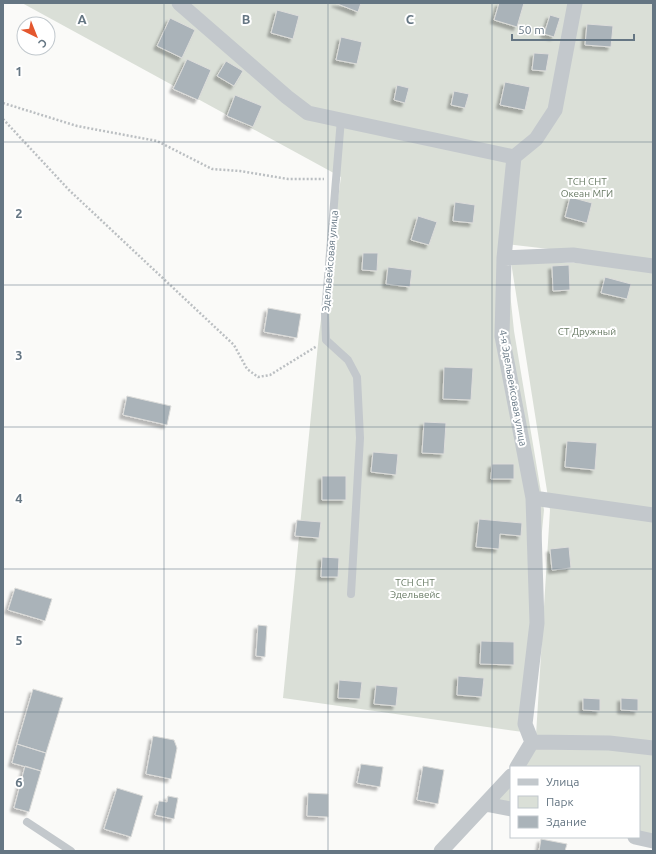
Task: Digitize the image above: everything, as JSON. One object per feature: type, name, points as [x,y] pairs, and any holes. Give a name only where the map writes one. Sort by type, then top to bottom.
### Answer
[{"type":"street","points":[[179,3],[287,97],[308,112],[514,157],[536,139],[555,110],[575,3]]},
{"type":"street","name":"4-я Эдельвейсовая улица","points":[[514,157],[504,258],[502,336],[533,498],[537,623],[524,724],[532,742]]},
{"type":"street","points":[[504,258],[573,256],[653,266]]},
{"type":"street","points":[[533,498],[653,515]]},
{"type":"street","points":[[518,766],[532,742],[609,743],[653,748]]},
{"type":"street","points":[[442,851],[510,777]]},
{"type":"street","points":[[485,804],[510,809]]},
{"type":"street","points":[[640,838],[653,841]]},
{"type":"lane","name":"Эдельвейсовая улица","points":[[326,340],[325,313],[341,119]]},
{"type":"lane","points":[[326,340],[348,360],[357,378],[360,438],[351,594]]},
{"type":"lane","points":[[27,822],[71,851]]},
{"type":"path","points":[[3,103],[77,126],[157,141],[212,169],[240,171],[288,179],[300,178],[337,180]]},
{"type":"path","points":[[3,119],[69,190],[234,345],[247,369],[258,377],[270,375],[326,340]]},
{"type":"green space","name":"ТСН СНТ Эдельвейс","points":[[22,3],[653,3],[653,261],[505,244],[514,331],[544,510],[523,732],[283,698],[319,334],[341,177],[56,22],[56,16],[46,16]]},
{"type":"green space","name":"СТ Дружный","points":[[511,262],[577,263],[653,270],[653,837],[640,834],[640,766],[517,766],[536,735],[550,510]]},
{"type":"green space","points":[[510,777],[510,804],[496,801]]},
{"type":"building","points":[[335,3],[361,3],[358,12]]},
{"type":"building","points":[[499,3],[524,3],[517,27],[494,20]]},
{"type":"building","points":[[277,10],[299,16],[293,39],[271,33]]},
{"type":"building","points":[[550,15],[560,18],[554,37],[544,34]]},
{"type":"building","points":[[170,18],[195,30],[182,58],[157,46]]},
{"type":"building","points":[[587,24],[613,26],[611,47],[585,45]]},
{"type":"building","points":[[341,37],[362,42],[357,64],[336,60]]},
{"type":"building","points":[[534,53],[549,54],[546,71],[532,70]]},
{"type":"building","points":[[187,59],[211,70],[198,100],[173,89]]},
{"type":"building","points":[[226,61],[243,71],[234,86],[217,76]]},
{"type":"building","points":[[505,82],[530,87],[525,110],[500,105]]},
{"type":"building","points":[[397,85],[409,88],[405,103],[394,100]]},
{"type":"building","points":[[454,91],[469,94],[465,108],[451,105]]},
{"type":"building","points":[[235,95],[262,106],[253,127],[227,116]]},
{"type":"building","points":[[570,197],[592,203],[587,223],[565,217]]},
{"type":"building","points":[[455,202],[475,205],[473,223],[453,221]]},
{"type":"building","points":[[418,216],[437,222],[429,245],[411,240]]},
{"type":"building","points":[[363,253],[378,253],[377,271],[362,270]]},
{"type":"building","points":[[569,265],[570,290],[553,291],[552,266]]},
{"type":"building","points":[[388,267],[412,270],[410,287],[386,284]]},
{"type":"building","points":[[605,277],[631,284],[627,299],[601,293]]},
{"type":"building","points":[[268,308],[301,314],[297,338],[264,332]]},
{"type":"building","points":[[444,367],[473,368],[471,400],[443,399]]},
{"type":"building","points":[[127,396],[171,406],[167,425],[123,415]]},
{"type":"building","points":[[424,422],[446,423],[444,454],[422,453]]},
{"type":"building","points":[[567,441],[597,443],[595,470],[565,467]]},
{"type":"building","points":[[373,452],[398,454],[396,475],[371,472]]},
{"type":"building","points":[[492,464],[514,464],[514,479],[491,479]]},
{"type":"building","points":[[322,476],[346,476],[346,500],[322,500]]},
{"type":"building","points":[[479,519],[522,523],[521,536],[500,534],[499,549],[476,547]]},
{"type":"building","points":[[297,520],[321,522],[319,538],[295,536]]},
{"type":"building","points":[[569,547],[571,568],[552,570],[550,549]]},
{"type":"building","points":[[322,557],[339,558],[338,577],[321,577]]},
{"type":"building","points":[[15,588],[52,599],[45,621],[8,610]]},
{"type":"building","points":[[258,625],[267,626],[265,657],[256,656]]},
{"type":"building","points":[[481,641],[514,642],[514,665],[480,664]]},
{"type":"building","points":[[458,676],[484,678],[482,697],[457,695]]},
{"type":"building","points":[[339,680],[362,682],[360,699],[338,698]]},
{"type":"building","points":[[376,685],[398,687],[396,706],[374,704]]},
{"type":"building","points":[[33,689],[63,698],[46,753],[17,744]]},
{"type":"building","points":[[583,698],[600,699],[600,711],[583,710]]},
{"type":"building","points":[[621,698],[638,699],[638,711],[621,710]]},
{"type":"building","points":[[153,736],[174,740],[177,748],[171,779],[146,774]]},
{"type":"building","points":[[17,744],[46,753],[41,771],[12,763]]},
{"type":"building","points":[[361,764],[383,767],[380,787],[357,783]]},
{"type":"building","points":[[25,766],[41,771],[29,812],[14,808]]},
{"type":"building","points":[[423,766],[444,770],[438,804],[417,800]]},
{"type":"building","points":[[117,788],[143,796],[131,837],[104,829]]},
{"type":"building","points":[[308,793],[328,794],[328,817],[307,816]]},
{"type":"building","points":[[168,796],[178,798],[174,819],[155,815],[159,801],[167,802]]},
{"type":"building","points":[[541,839],[567,844],[565,851],[539,851]]},
{"type":"park label","name":"ТСН СНТ Океан МГИ","points":[[587,186]]}]
